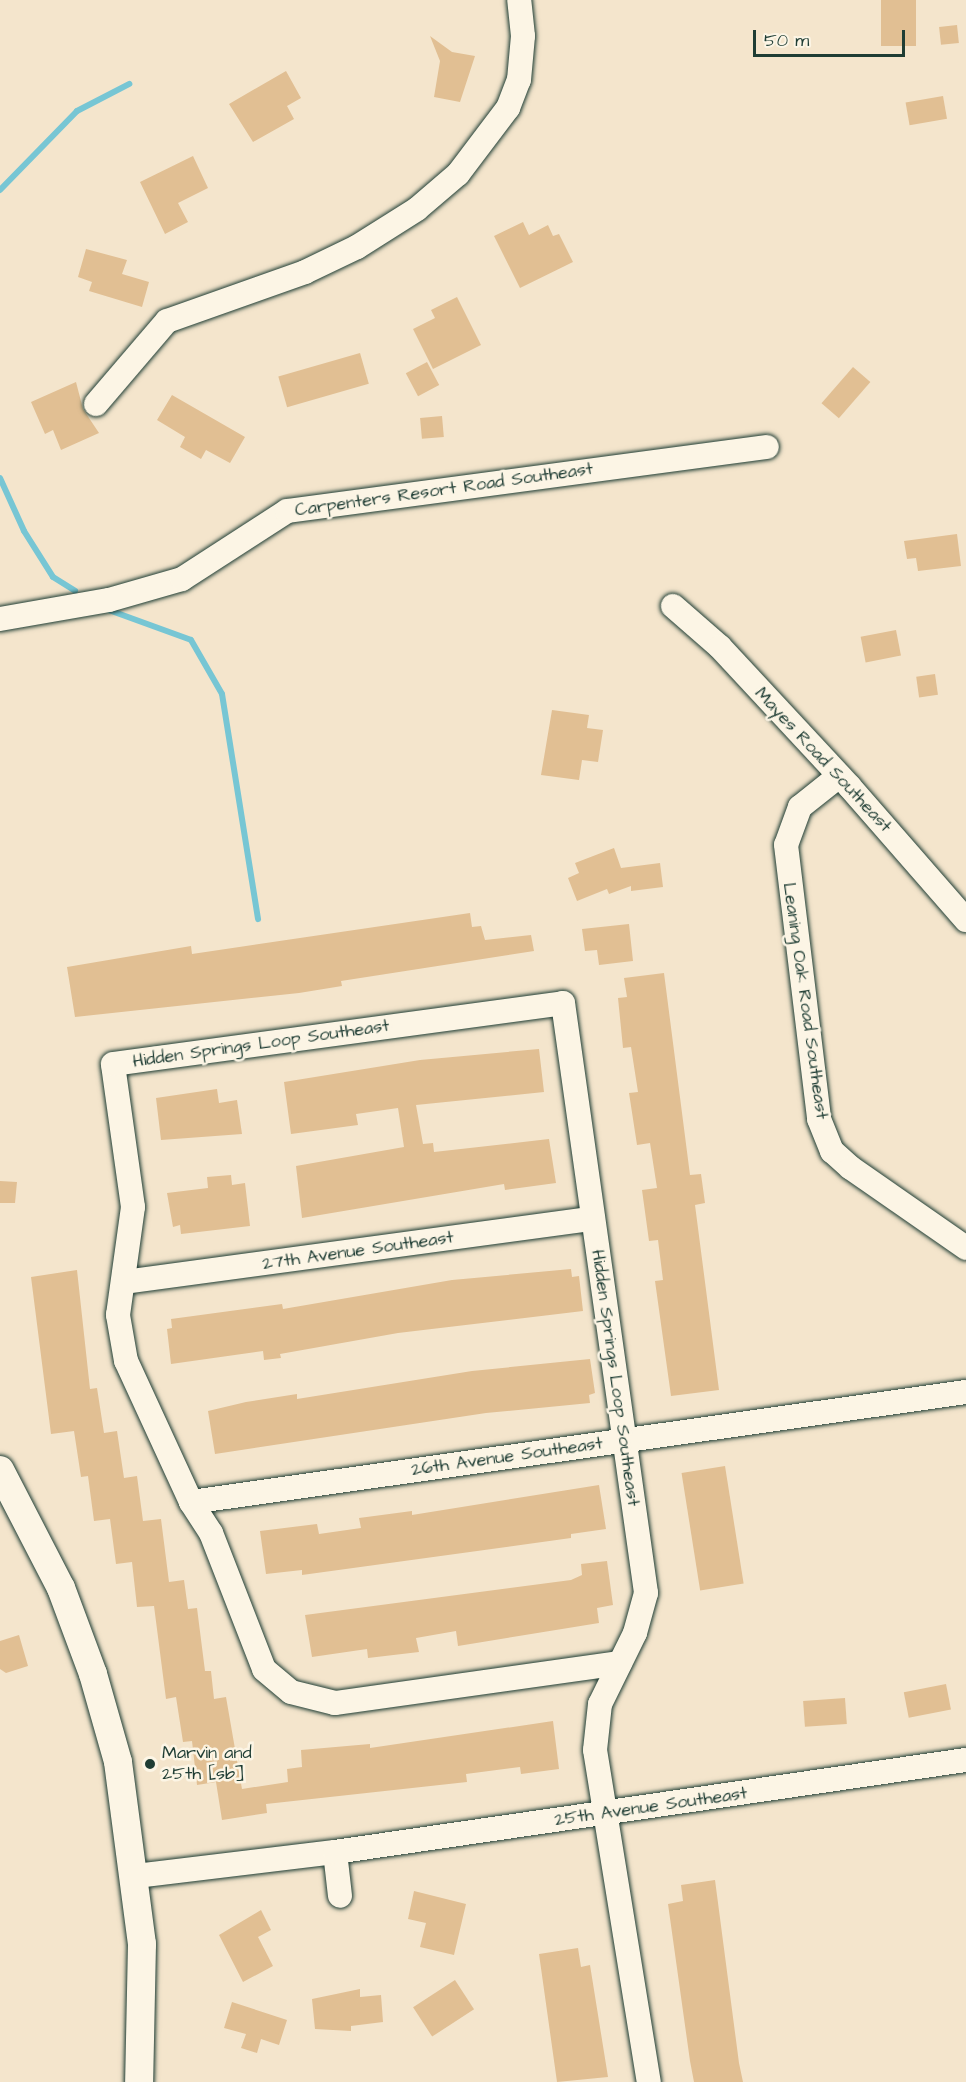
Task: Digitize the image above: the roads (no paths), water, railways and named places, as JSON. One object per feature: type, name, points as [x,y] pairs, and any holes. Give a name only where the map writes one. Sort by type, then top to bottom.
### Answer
[{"type":"street","points":[[96,404],[167,321],[295,276],[357,247],[417,209],[458,174],[508,108],[519,80],[523,36],[519,0]]},
{"type":"street","name":"Carpenters Resort Road Southeast","points":[[0,619],[109,600],[182,579],[287,511],[767,447]]},
{"type":"street","name":"Mayes Road Southeast","points":[[673,606],[720,647],[839,776],[966,920]]},
{"type":"street","name":"Leaning Oak Road Southeast","points":[[839,776],[800,807],[786,845],[819,1119],[832,1151],[851,1168],[966,1248]]},
{"type":"street","name":"Hidden Springs Loop Southeast","points":[[620,1663],[335,1702],[291,1692],[264,1669],[211,1533],[191,1502],[126,1361],[118,1315],[133,1207],[113,1064],[563,1003],[622,1440],[646,1593],[620,1663],[600,1704],[595,1750],[649,2082]]},
{"type":"street","name":"27th Avenue Southeast","points":[[124,1282],[593,1219]]},
{"type":"street","name":"26th Avenue Southeast","points":[[191,1502],[966,1392]]},
{"type":"street","points":[[0,1470],[61,1588],[93,1674],[118,1762],[136,1876],[144,1989],[139,2082]]},
{"type":"street","name":"25th Avenue Southeast","points":[[136,1876],[335,1852],[966,1760]]},
{"type":"street","points":[[335,1852],[340,1896]]},
{"type":"waterway","points":[[0,190],[77,111],[129,84]]},
{"type":"waterway","points":[[0,478],[24,531],[53,577],[75,591]]},
{"type":"waterway","points":[[106,609],[191,640],[222,694],[258,919]]},
{"type":"place","name":"Marvin and 25th [sb]","points":[[150,1764]]}]
